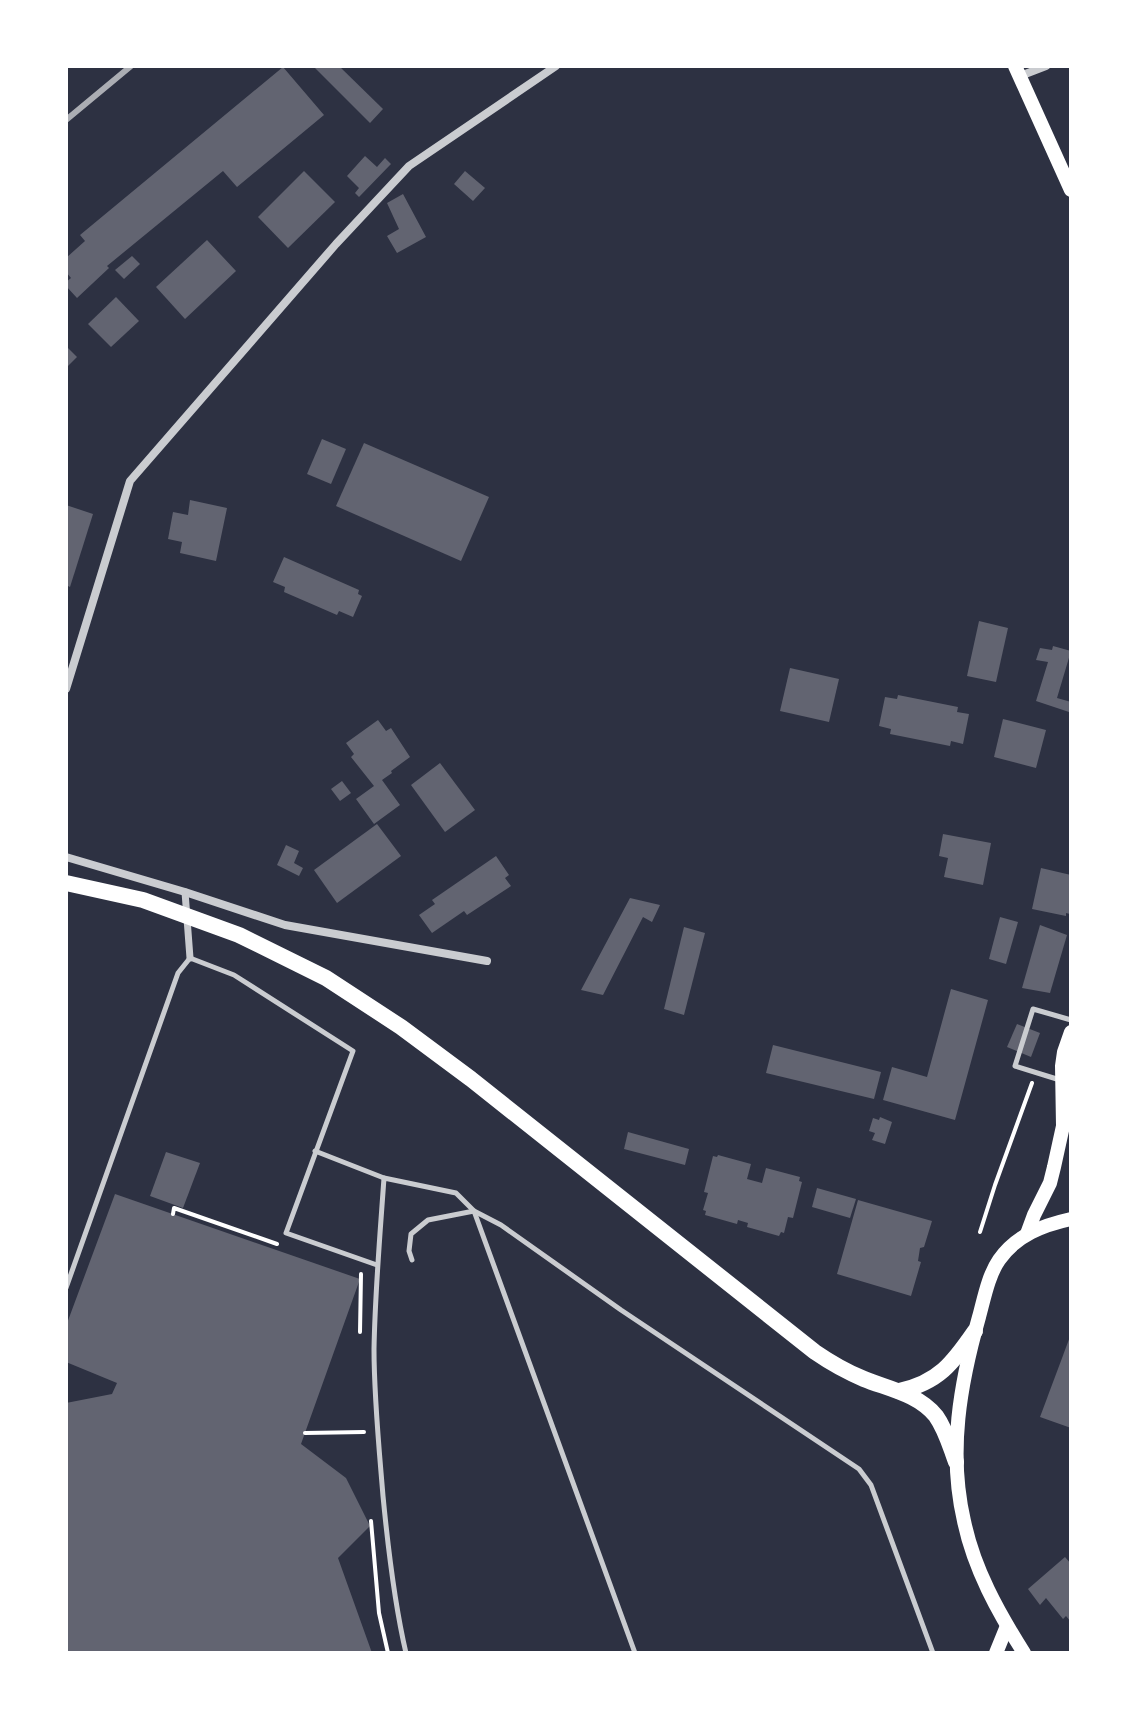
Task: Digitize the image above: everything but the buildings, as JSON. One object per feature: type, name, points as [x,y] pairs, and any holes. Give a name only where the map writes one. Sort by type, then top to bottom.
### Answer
[{"type":"highway","points":[[66,883],[157,905],[239,935],[326,978],[401,1027],[815,1352],[850,1373],[899,1391],[934,1414],[945,1430],[956,1462]]},
{"type":"highway","points":[[899,1391],[928,1382],[946,1369],[975,1331]]},
{"type":"main road","points":[[1018,71],[1071,190]]},
{"type":"main road","points":[[1027,1234],[1050,1183],[1063,1126],[1061,1080],[1064,1052],[1071,1032]]},
{"type":"main road","points":[[1063,1126],[1071,1141]]},
{"type":"main road","points":[[1024,1653],[985,1583],[973,1553],[961,1507],[956,1462],[960,1399],[975,1331],[998,1261],[1027,1234],[1071,1219]]},
{"type":"main road","points":[[996,1653],[1007,1626]]},
{"type":"street","points":[[66,689],[130,481],[336,244],[409,166],[556,66]]},
{"type":"street","points":[[1018,71],[1046,66]]},
{"type":"street","points":[[66,857],[285,925],[487,961]]},
{"type":"street","points":[[185,892],[190,958]]},
{"type":"lane","points":[[66,1288],[178,973],[190,958],[234,975],[353,1051],[286,1233],[377,1265]]},
{"type":"lane","points":[[1061,1080],[1015,1066],[1033,1009],[1071,1020]]},
{"type":"lane","points":[[315,1151],[384,1178],[456,1193],[474,1211],[501,1225],[621,1310],[859,1469],[871,1485],[933,1653]]},
{"type":"lane","points":[[384,1178],[374,1349],[378,1447],[387,1542],[406,1653]]},
{"type":"lane","points":[[412,1260],[409,1251],[411,1234],[428,1220],[474,1211]]},
{"type":"lane","points":[[474,1211],[635,1653]]},
{"type":"path","points":[[980,1232],[1036,1072]]},
{"type":"path","points":[[173,1214],[174,1208],[280,1245]]},
{"type":"path","points":[[348,1269],[362,1274],[360,1342]]},
{"type":"path","points":[[305,1433],[364,1432],[364,1443]]},
{"type":"path","points":[[370,1518],[379,1613],[388,1653]]},
{"type":"railway","points":[[66,120],[131,66]]}]
